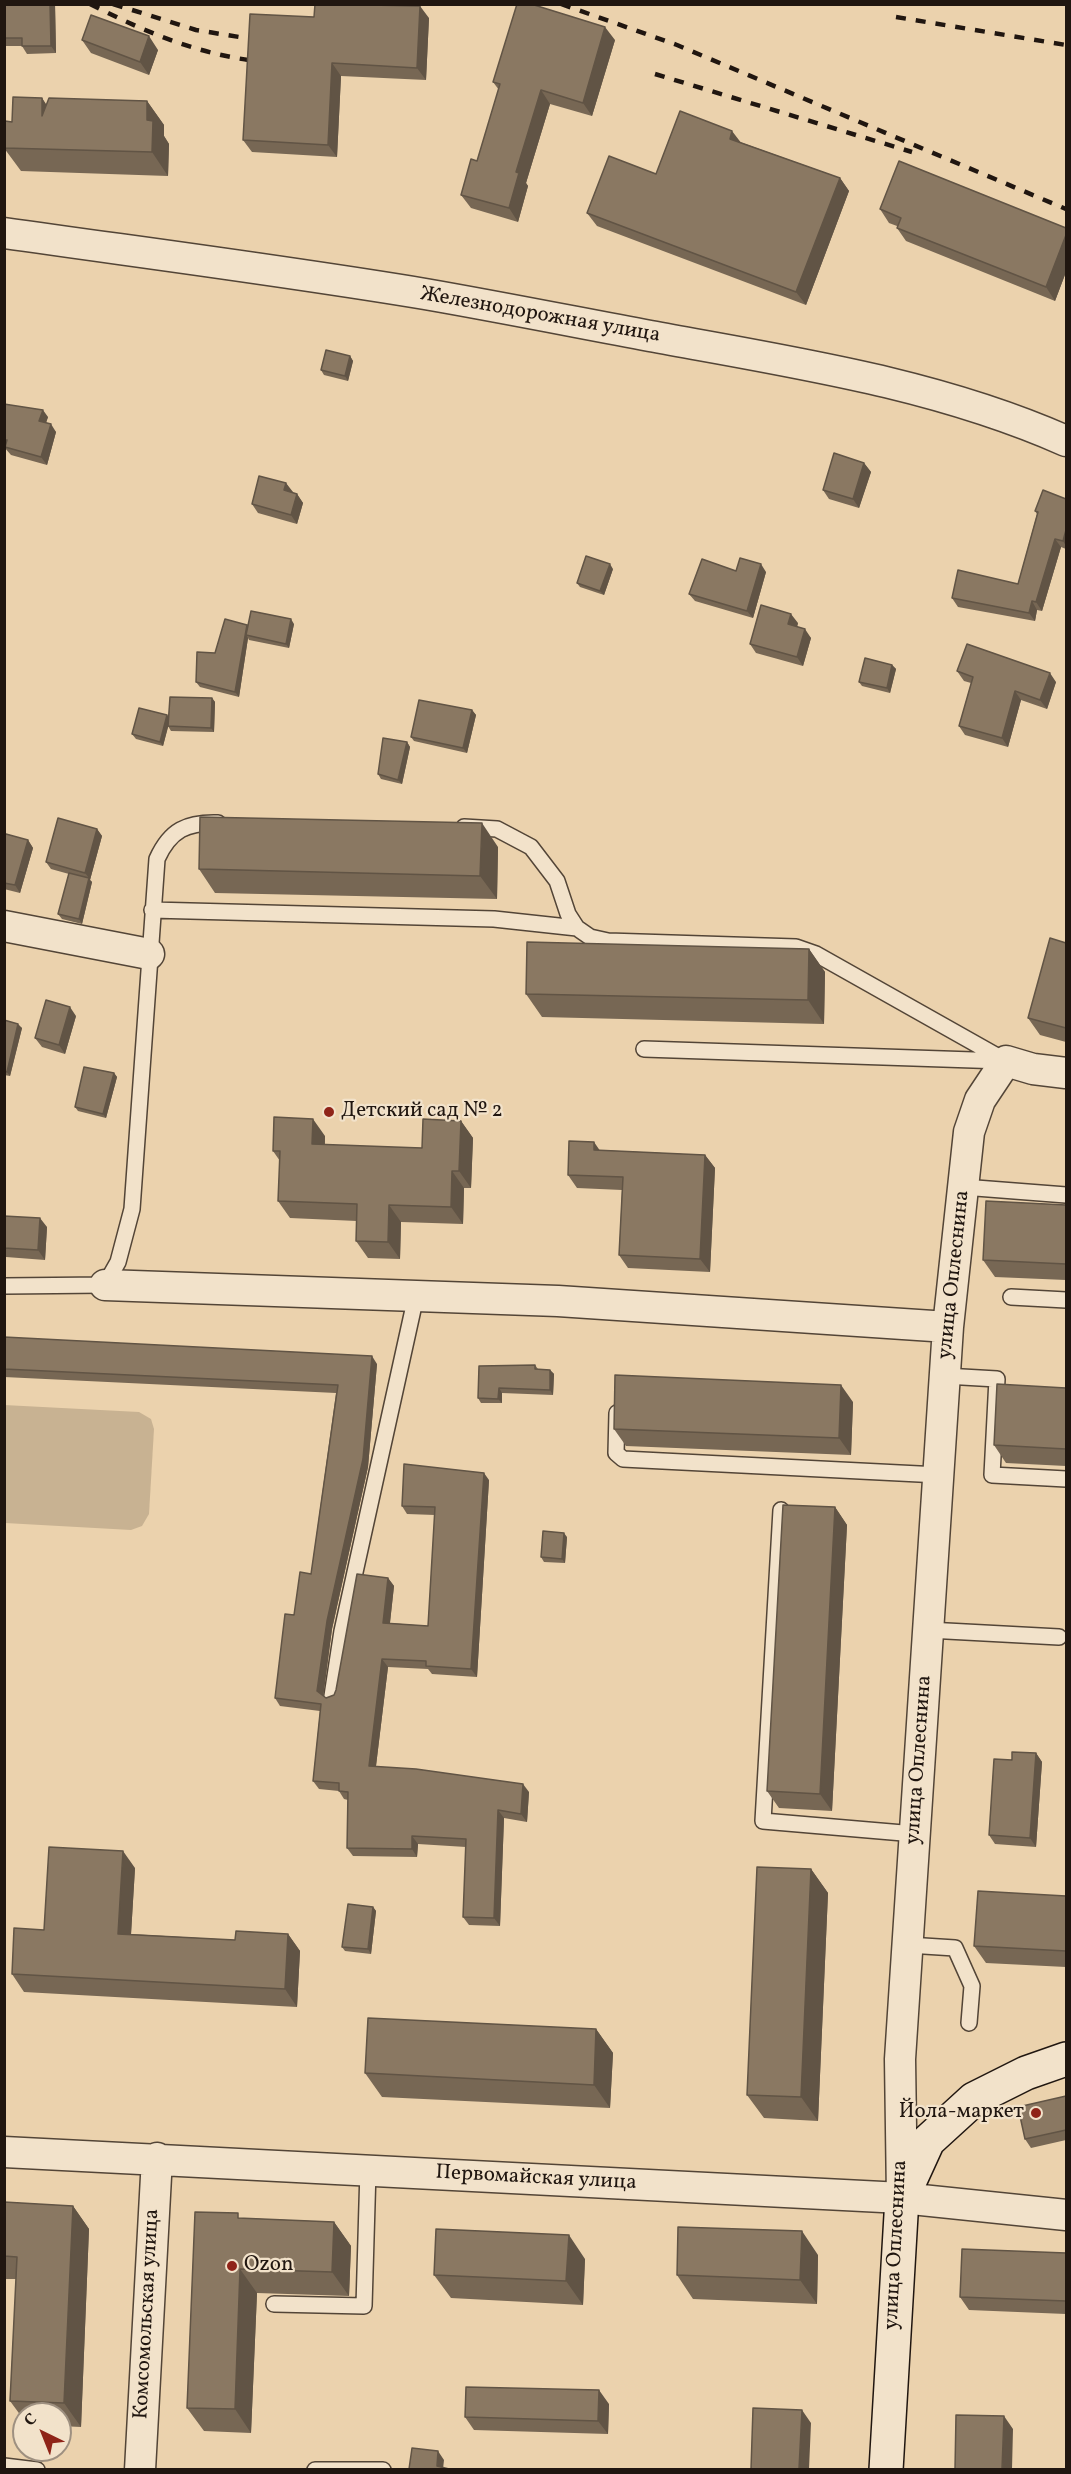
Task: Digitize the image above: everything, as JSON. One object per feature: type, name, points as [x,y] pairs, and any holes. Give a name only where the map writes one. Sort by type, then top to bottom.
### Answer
[{"type":"main road","points":[[902,2198],[928,2141],[974,2099],[1026,2073],[1066,2059]]},
{"type":"main road","name":"улица Оплеснина","points":[[886,2469],[902,2198]]},
{"type":"street","name":"Железнодорожная улица","points":[[4,233],[424,294],[730,349],[829,369],[964,403],[1031,425],[1066,441]]},
{"type":"street","points":[[4,926],[148,954]]},
{"type":"street","points":[[1006,1061],[1039,1070],[1066,1072]]},
{"type":"street","name":"улица Оплеснина","points":[[902,2198],[900,2059],[948,1327],[969,1132],[980,1100],[1006,1061]]},
{"type":"street","points":[[105,1285],[558,1301],[948,1327]]},
{"type":"street","name":"Первомайская улица","points":[[4,2152],[157,2158],[902,2198],[1066,2215]]},
{"type":"street","name":"Комсомольская улица","points":[[140,2469],[157,2158]]},
{"type":"lane","points":[[4,1286],[105,1285],[118,1262],[132,1209],[148,954],[157,859],[172,833],[197,822],[232,823]]},
{"type":"lane","points":[[443,826],[497,829],[531,848],[557,881],[568,914],[577,928],[590,937],[608,941],[796,947],[816,954],[1006,1061]]},
{"type":"lane","points":[[152,910],[494,919],[577,928]]},
{"type":"lane","points":[[644,1049],[1006,1061]]},
{"type":"lane","points":[[963,1187],[1066,1195]]},
{"type":"lane","points":[[332,1696],[342,1631],[416,1296]]},
{"type":"lane","points":[[1011,1297],[1066,1300]]},
{"type":"lane","points":[[945,1376],[997,1379],[992,1474],[1066,1479]]},
{"type":"lane","points":[[618,1395],[616,1453],[623,1459],[939,1475]]},
{"type":"lane","points":[[781,1510],[763,1821],[915,1834]]},
{"type":"lane","points":[[928,1630],[1059,1637]]},
{"type":"lane","points":[[908,1945],[955,1948],[972,1986],[969,2023]]},
{"type":"lane","points":[[274,2304],[364,2307],[368,2170]]},
{"type":"lane","points":[[4,2466],[37,2469]]},
{"type":"lane","points":[[315,2469],[383,2469]]},
{"type":"shaded area","points":[[4,1405],[139,1412],[151,1419],[154,1429],[149,1514],[142,1526],[131,1530],[5,1523]]},
{"type":"building","points":[[4,4],[50,4],[51,46],[22,46],[22,38],[4,38]]},
{"type":"building","points":[[315,4],[420,6],[417,68],[332,63],[328,145],[243,140],[250,14],[314,17]]},
{"type":"building","points":[[517,4],[531,4],[605,27],[583,103],[541,90],[516,172],[519,173],[509,208],[461,195],[471,159],[477,161],[500,84],[493,82]]},
{"type":"building","points":[[91,15],[149,36],[140,62],[82,40]]},
{"type":"building","points":[[13,97],[42,98],[42,116],[49,98],[147,101],[147,120],[153,121],[152,152],[4,148],[5,121],[12,122]]},
{"type":"building","points":[[680,111],[732,131],[730,139],[840,178],[796,292],[587,213],[609,156],[656,174]]},
{"type":"building","points":[[899,161],[1066,228],[1066,235],[1046,287],[897,228],[901,218],[880,209]]},
{"type":"building","points":[[326,350],[350,356],[345,376],[321,370]]},
{"type":"building","points":[[4,404],[43,410],[39,421],[51,424],[41,457],[5,447],[7,440],[4,440]]},
{"type":"building","points":[[834,453],[864,463],[853,499],[823,490]]},
{"type":"building","points":[[259,476],[286,483],[284,490],[297,494],[291,515],[252,504]]},
{"type":"building","points":[[1043,490],[1066,499],[1066,530],[1063,541],[1055,539],[1036,602],[1032,601],[1029,613],[952,598],[958,570],[1018,584],[1038,512],[1035,511]]},
{"type":"building","points":[[586,556],[610,564],[600,591],[577,583]]},
{"type":"building","points":[[740,558],[761,564],[747,611],[689,594],[702,559],[736,571]]},
{"type":"building","points":[[761,605],[791,614],[788,624],[805,629],[797,657],[750,644]]},
{"type":"building","points":[[251,611],[291,619],[286,644],[246,635]]},
{"type":"building","points":[[225,619],[247,625],[235,692],[196,682],[197,652],[215,653]]},
{"type":"building","points":[[967,644],[1050,673],[1040,700],[1015,691],[1002,738],[959,726],[973,677],[957,671]]},
{"type":"building","points":[[865,658],[892,665],[887,688],[859,682]]},
{"type":"building","points":[[170,697],[212,698],[211,728],[168,726]]},
{"type":"building","points":[[419,700],[472,710],[463,748],[411,737]]},
{"type":"building","points":[[139,708],[167,715],[160,742],[132,734]]},
{"type":"building","points":[[383,738],[407,742],[398,780],[378,774]]},
{"type":"building","points":[[200,817],[482,823],[480,876],[199,869]]},
{"type":"building","points":[[58,818],[97,829],[85,873],[46,862]]},
{"type":"building","points":[[6,834],[28,840],[15,885],[4,883],[4,837]]},
{"type":"building","points":[[69,873],[89,878],[79,919],[58,914]]},
{"type":"building","points":[[1050,938],[1066,943],[1066,1028],[1028,1018]]},
{"type":"building","points":[[527,942],[809,949],[808,1000],[526,994]]},
{"type":"building","points":[[46,1000],[70,1007],[59,1045],[35,1038]]},
{"type":"building","points":[[4,1020],[18,1024],[7,1072],[4,1071]]},
{"type":"building","points":[[84,1067],[114,1073],[103,1114],[75,1107]]},
{"type":"building","points":[[274,1117],[313,1119],[312,1144],[422,1148],[423,1119],[461,1121],[459,1171],[452,1171],[451,1207],[389,1205],[388,1242],[356,1241],[357,1204],[278,1201],[280,1151],[273,1151]]},
{"type":"building","points":[[569,1141],[594,1142],[594,1150],[705,1155],[700,1259],[619,1255],[623,1177],[568,1175]]},
{"type":"building","points":[[986,1201],[1066,1205],[1066,1264],[983,1260]]},
{"type":"building","points":[[4,1216],[40,1218],[38,1250],[4,1248]]},
{"type":"building","points":[[4,1337],[372,1356],[363,1459],[327,1621],[317,1691],[326,1698],[334,1695],[336,1690],[357,1574],[388,1578],[383,1623],[428,1626],[435,1507],[402,1506],[404,1464],[484,1473],[471,1669],[426,1666],[426,1661],[382,1659],[369,1766],[416,1769],[523,1784],[521,1814],[498,1810],[494,1918],[463,1917],[466,1839],[412,1836],[412,1849],[347,1848],[348,1792],[339,1791],[339,1783],[313,1781],[321,1704],[275,1698],[285,1614],[294,1615],[300,1572],[311,1574],[338,1385],[4,1369]]},
{"type":"building","points":[[535,1365],[535,1369],[550,1370],[550,1390],[499,1388],[498,1399],[478,1398],[479,1366]]},
{"type":"building","points":[[615,1375],[841,1385],[839,1438],[614,1429]]},
{"type":"building","points":[[997,1384],[1066,1388],[1066,1449],[994,1445]]},
{"type":"building","points":[[783,1505],[835,1507],[820,1794],[767,1791]]},
{"type":"building","points":[[543,1531],[564,1533],[562,1559],[541,1557]]},
{"type":"building","points":[[1012,1752],[1036,1753],[1030,1838],[989,1835],[994,1759],[1012,1760]]},
{"type":"building","points":[[49,1847],[123,1851],[118,1934],[235,1940],[236,1931],[288,1934],[285,1989],[12,1974],[14,1928],[44,1930]]},
{"type":"building","points":[[757,1867],[811,1869],[801,2097],[747,2095]]},
{"type":"building","points":[[978,1891],[1066,1896],[1066,1951],[974,1946]]},
{"type":"building","points":[[348,1904],[373,1907],[368,1949],[342,1947]]},
{"type":"building","points":[[368,2018],[596,2029],[594,2085],[365,2073]]},
{"type":"building","points":[[1066,2096],[1066,2130],[1025,2139],[1018,2107]]},
{"type":"building","points":[[4,2202],[73,2206],[64,2402],[10,2401],[17,2257],[4,2256]]},
{"type":"building","points":[[195,2212],[238,2213],[238,2218],[334,2222],[332,2272],[240,2269],[235,2409],[187,2408]]},
{"type":"building","points":[[678,2227],[802,2231],[800,2280],[677,2275]]},
{"type":"building","points":[[436,2229],[569,2235],[566,2281],[434,2275]]},
{"type":"building","points":[[962,2249],[1066,2253],[1066,2301],[960,2297]]},
{"type":"building","points":[[466,2387],[599,2390],[598,2421],[465,2417]]},
{"type":"building","points":[[753,2408],[802,2410],[799,2469],[751,2469]]},
{"type":"building","points":[[956,2415],[1004,2416],[1002,2469],[955,2469]]},
{"type":"building","points":[[412,2448],[438,2451],[437,2466],[449,2469],[409,2469]]},
{"type":"railway","points":[[90,4],[175,42],[219,54],[265,62]]},
{"type":"railway","points":[[113,4],[196,30],[264,41]]},
{"type":"railway","points":[[561,4],[677,45],[1066,209]]},
{"type":"railway","points":[[896,17],[1066,45]]},
{"type":"railway","points":[[655,74],[912,152]]},
{"type":"place","name":"Детский сад № 2","points":[[329,1112]]},
{"type":"place","name":"Йола-маркет","points":[[1036,2113]]},
{"type":"place","name":"Ozon","points":[[232,2266]]}]
